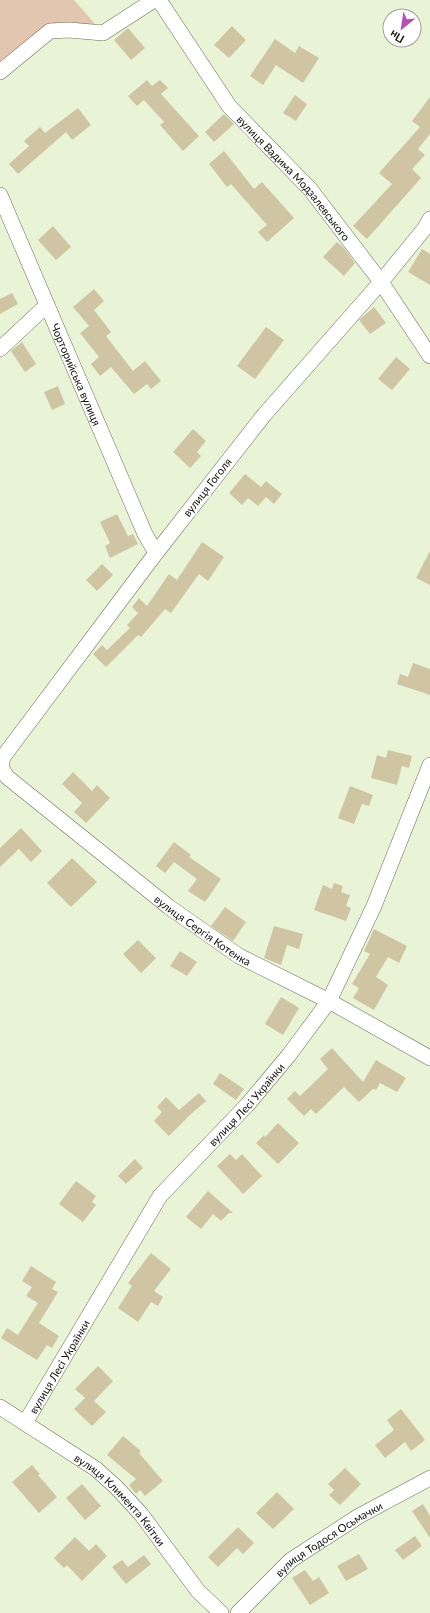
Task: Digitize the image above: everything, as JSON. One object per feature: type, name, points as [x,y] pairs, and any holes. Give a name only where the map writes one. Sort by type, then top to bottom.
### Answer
[{"type":"street","points":[[0,72],[50,31],[69,30],[103,33],[154,0]]},
{"type":"street","name":"вулиця Вадима Модзалевського","points":[[159,0],[229,106],[269,145],[310,190],[381,282],[430,356]]},
{"type":"street","name":"Чорторийська вулиця","points":[[0,195],[146,534],[156,553]]},
{"type":"street","name":"вулиця Гоголя","points":[[1,767],[3,757],[156,553],[264,415],[381,282],[425,228],[430,219]]},
{"type":"street","points":[[0,349],[47,305]]},
{"type":"street","name":"вулиця Лесі Українки","points":[[25,1423],[160,1196],[248,1104],[289,1055],[329,1001],[374,906],[430,765]]},
{"type":"street","name":"вулиця Сергія Котенка","points":[[1,767],[7,777],[169,907],[239,956],[329,1001],[430,1058]]},
{"type":"street","name":"вулиця Климента Квітки","points":[[0,1407],[96,1469],[116,1487],[141,1514],[198,1591],[221,1613]]},
{"type":"street","name":"вулиця Тодося Осьмачки","points":[[238,1613],[291,1560],[359,1516],[430,1478]]},
{"type":"shaded area","points":[[0,0],[74,0],[103,33],[50,31],[0,72]]},
{"type":"building","points":[[232,26],[246,40],[229,58],[214,45]]},
{"type":"building","points":[[128,28],[145,48],[131,60],[114,40]]},
{"type":"building","points":[[275,39],[295,53],[299,46],[319,58],[303,83],[276,65],[263,85],[250,76]]},
{"type":"building","points":[[147,80],[152,86],[160,80],[168,88],[161,94],[199,136],[183,151],[160,125],[164,122],[144,100],[137,106],[128,96]]},
{"type":"building","points":[[295,95],[307,104],[296,121],[283,113]]},
{"type":"building","points":[[430,97],[430,134],[418,149],[425,155],[412,169],[421,178],[367,239],[353,226],[392,184],[379,173],[420,127],[412,121]]},
{"type":"building","points":[[78,108],[91,125],[72,140],[66,132],[18,174],[9,164],[29,146],[24,141],[40,127],[45,133]]},
{"type":"building","points":[[224,114],[234,124],[214,142],[205,132]]},
{"type":"building","points":[[224,151],[254,189],[262,182],[294,218],[267,242],[258,232],[267,225],[231,184],[227,187],[209,164]]},
{"type":"building","points":[[53,226],[71,247],[56,260],[38,240]]},
{"type":"building","points":[[337,242],[344,248],[355,263],[344,276],[323,257]]},
{"type":"building","points":[[422,249],[430,254],[430,285],[408,272]]},
{"type":"building","points":[[94,289],[104,301],[94,310],[111,332],[106,336],[133,371],[145,361],[161,381],[151,389],[147,384],[134,394],[111,367],[100,376],[91,364],[99,357],[80,333],[89,326],[73,307]]},
{"type":"building","points":[[12,293],[18,304],[0,314],[0,299]]},
{"type":"building","points":[[374,307],[386,323],[370,334],[359,320]]},
{"type":"building","points":[[266,327],[284,340],[255,379],[237,366]]},
{"type":"building","points":[[22,342],[36,364],[25,372],[11,351]]},
{"type":"building","points":[[396,357],[410,369],[392,390],[378,379]]},
{"type":"building","points":[[58,386],[65,404],[52,410],[44,392]]},
{"type":"building","points":[[193,429],[206,441],[197,452],[201,456],[190,468],[173,452]]},
{"type":"building","points":[[245,474],[261,487],[266,481],[282,494],[274,504],[266,497],[258,506],[248,498],[242,505],[229,493]]},
{"type":"building","points":[[117,514],[128,536],[133,534],[138,544],[110,558],[105,546],[110,543],[100,522]]},
{"type":"building","points":[[202,542],[224,557],[208,581],[199,574],[171,613],[165,609],[141,637],[138,635],[106,667],[93,654],[102,645],[107,650],[130,628],[127,625],[138,613],[132,607],[139,598],[147,606],[169,574],[177,580]]},
{"type":"building","points":[[430,551],[430,585],[416,578]]},
{"type":"building","points":[[102,564],[113,575],[97,591],[86,580]]},
{"type":"building","points":[[413,663],[430,669],[430,695],[397,684],[400,674],[408,677]]},
{"type":"building","points":[[388,750],[412,756],[409,768],[402,766],[397,785],[371,778],[377,755],[386,758]]},
{"type":"building","points":[[73,772],[92,791],[97,785],[110,798],[86,823],[74,812],[82,803],[62,784]]},
{"type":"building","points":[[350,786],[373,795],[369,806],[362,804],[354,824],[338,818]]},
{"type":"building","points":[[21,828],[42,851],[31,862],[19,849],[0,867],[0,848]]},
{"type":"building","points":[[174,842],[191,855],[189,857],[221,879],[205,902],[188,891],[197,879],[174,862],[165,873],[156,866]]},
{"type":"building","points":[[72,858],[97,882],[71,907],[47,883]]},
{"type":"building","points":[[334,883],[343,886],[341,892],[350,895],[346,906],[351,908],[346,921],[314,910],[323,885],[332,889]]},
{"type":"building","points":[[225,907],[246,922],[233,941],[211,926]]},
{"type":"building","points":[[274,926],[303,934],[299,949],[287,945],[281,965],[264,958]]},
{"type":"building","points":[[374,929],[407,946],[399,963],[388,957],[376,977],[388,985],[374,1010],[353,998],[359,988],[352,984],[370,954],[364,951]]},
{"type":"building","points":[[138,940],[156,958],[141,973],[123,954]]},
{"type":"building","points":[[180,951],[197,962],[187,976],[170,966]]},
{"type":"building","points":[[281,997],[299,1008],[283,1035],[265,1024]]},
{"type":"building","points":[[332,1048],[363,1082],[376,1060],[406,1078],[397,1092],[380,1083],[376,1090],[373,1089],[359,1102],[344,1087],[316,1114],[311,1109],[304,1116],[287,1099],[295,1091],[300,1096],[328,1069],[320,1059]]},
{"type":"building","points":[[220,1073],[244,1089],[236,1100],[213,1084]]},
{"type":"building","points":[[199,1093],[206,1101],[169,1136],[154,1121],[162,1112],[157,1107],[166,1097],[179,1110]]},
{"type":"building","points":[[278,1123],[299,1143],[278,1164],[256,1143],[264,1135],[265,1137]]},
{"type":"building","points":[[230,1154],[236,1160],[242,1154],[262,1176],[243,1194],[217,1166]]},
{"type":"building","points":[[135,1159],[143,1168],[126,1184],[118,1176]]},
{"type":"building","points":[[76,1181],[96,1196],[92,1202],[96,1205],[83,1222],[59,1204]]},
{"type":"building","points":[[208,1191],[233,1213],[229,1213],[221,1221],[213,1214],[201,1229],[186,1217]]},
{"type":"building","points":[[151,1253],[171,1269],[154,1291],[163,1297],[158,1306],[151,1302],[138,1322],[118,1308],[132,1286],[128,1283]]},
{"type":"building","points":[[31,1266],[56,1282],[52,1289],[58,1292],[39,1323],[59,1336],[52,1348],[47,1345],[37,1360],[1,1338],[7,1328],[18,1335],[38,1303],[26,1296],[32,1287],[22,1281]]},
{"type":"building","points":[[98,1366],[113,1381],[94,1401],[106,1412],[92,1426],[74,1409],[85,1398],[75,1389]]},
{"type":"building","points":[[401,1409],[425,1440],[411,1451],[405,1442],[385,1458],[375,1445],[394,1430],[387,1420]]},
{"type":"building","points":[[123,1436],[141,1451],[139,1453],[163,1481],[145,1496],[140,1490],[136,1494],[129,1485],[136,1479],[107,1455]]},
{"type":"building","points":[[32,1465],[40,1474],[38,1475],[57,1497],[39,1513],[12,1482]]},
{"type":"building","points":[[345,1468],[361,1484],[340,1505],[329,1495],[334,1490],[328,1484]]},
{"type":"building","points":[[82,1484],[101,1506],[85,1520],[66,1498]]},
{"type":"building","points":[[277,1492],[294,1509],[273,1529],[256,1513]]},
{"type":"building","points":[[423,1504],[430,1516],[430,1538],[412,1511]]},
{"type":"building","points":[[238,1527],[254,1543],[243,1554],[237,1548],[218,1567],[208,1557]]},
{"type":"building","points":[[415,1536],[422,1546],[403,1560],[395,1550]]},
{"type":"building","points":[[75,1537],[89,1551],[96,1544],[107,1556],[82,1581],[67,1565],[64,1568],[54,1558]]},
{"type":"building","points":[[359,1554],[368,1569],[346,1581],[337,1566]]},
{"type":"building","points":[[144,1555],[151,1564],[126,1584],[112,1567],[122,1560],[128,1567]]},
{"type":"building","points":[[305,1570],[313,1581],[319,1577],[329,1593],[310,1605],[292,1578]]}]
